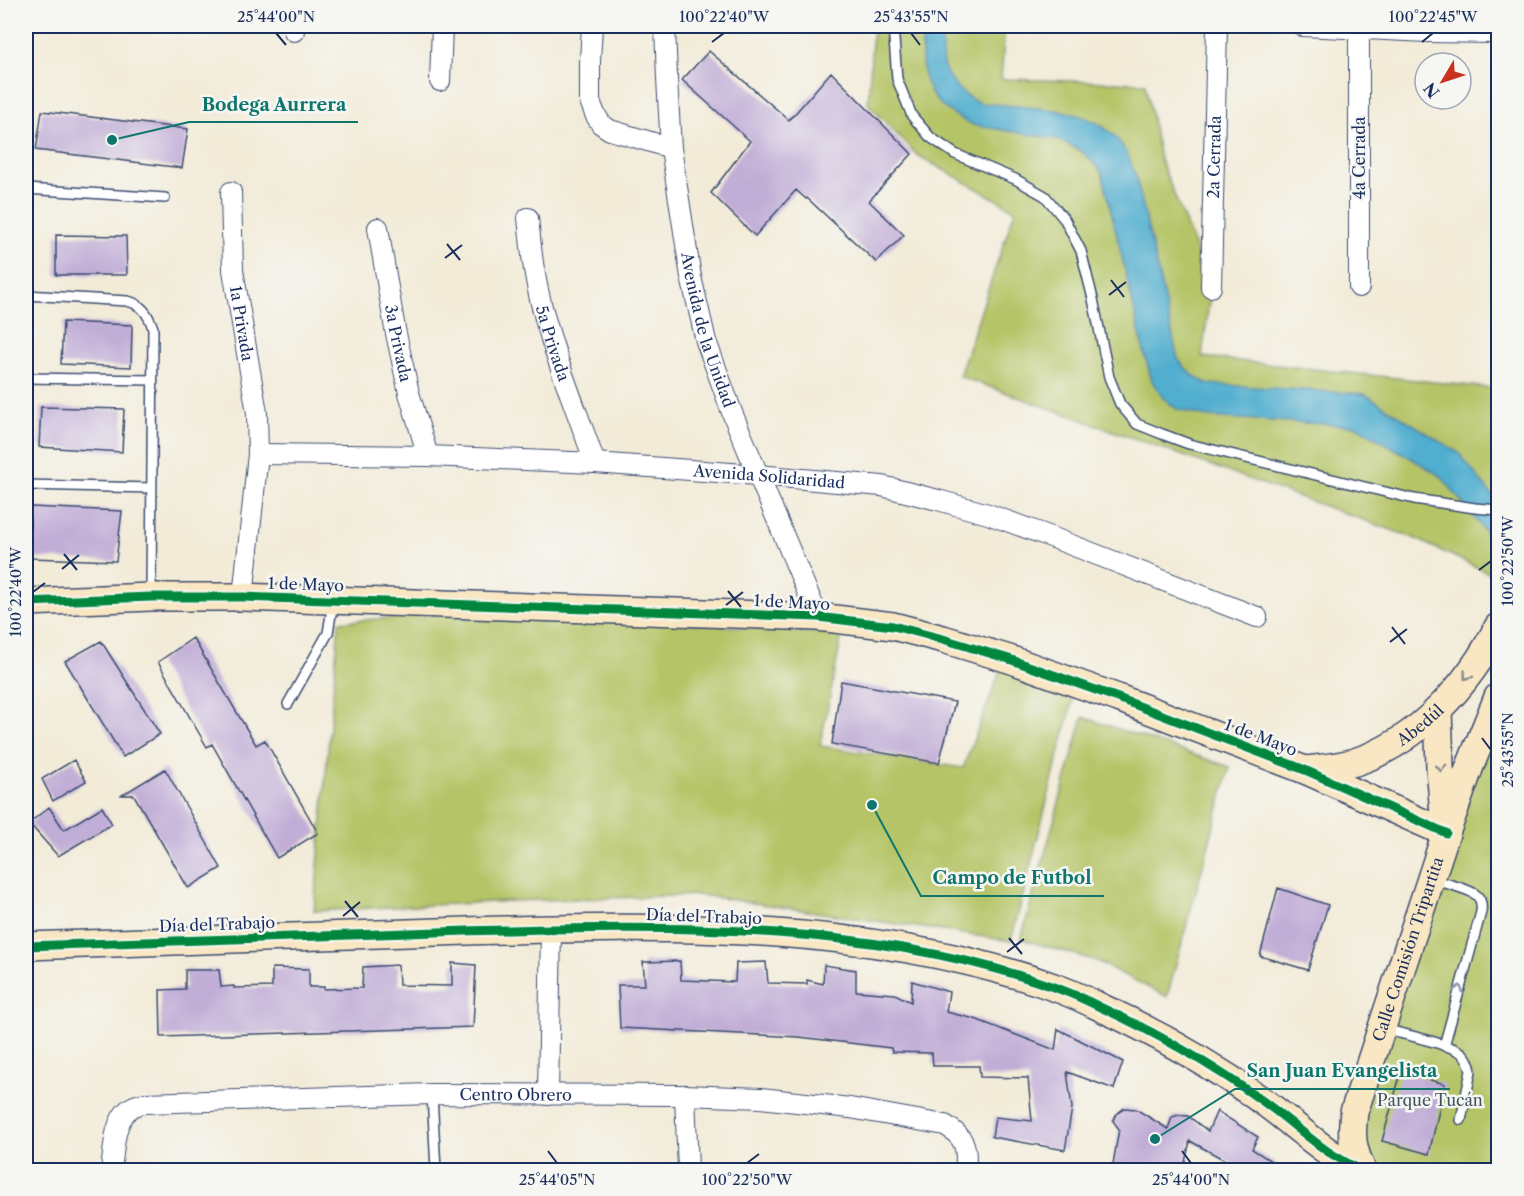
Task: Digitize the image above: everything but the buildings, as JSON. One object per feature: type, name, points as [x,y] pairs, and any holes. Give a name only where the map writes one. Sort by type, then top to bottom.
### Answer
[{"type":"street","points":[[440,81],[442,26]]},
{"type":"street","points":[[592,26],[591,101],[601,124],[610,130],[671,148]]},
{"type":"street","name":"Avenida de la Unidad","points":[[665,26],[671,148],[691,277],[706,341],[733,415],[818,617]]},
{"type":"street","name":"2a Cerrada","points":[[1211,287],[1217,26]]},
{"type":"street","points":[[1303,26],[1498,33]]},
{"type":"street","name":"4a Cerrada","points":[[1359,29],[1359,287]]},
{"type":"street","name":"1a Privada","points":[[231,192],[233,270],[257,413],[258,454],[243,597]]},
{"type":"street","name":"5a Privada","points":[[528,218],[534,270],[543,307],[557,355],[595,463]]},
{"type":"street","name":"3a Privada","points":[[378,228],[395,329],[409,393],[428,456]]},
{"type":"street","name":"Avenida Solidaridad","points":[[258,454],[428,456],[595,463],[882,486],[988,514],[1257,617]]},
{"type":"street","name":"1 de Mayo","points":[[26,602],[151,597],[243,597],[818,617],[893,626],[1009,659],[1118,698],[1305,770],[1446,833]]},
{"type":"street","name":"Abedúl","points":[[1305,770],[1356,762],[1395,743],[1415,729],[1438,710],[1457,689],[1498,627]]},
{"type":"street","points":[[1446,833],[1498,697]]},
{"type":"street","points":[[1438,710],[1446,833]]},
{"type":"street","name":"Calle Comisión Tripartita","points":[[1361,1170],[1354,1152],[1352,1132],[1354,1112],[1446,833]]},
{"type":"street","name":"Día del Trabajo","points":[[26,946],[260,937],[676,928],[840,939],[919,950],[997,969],[1064,990],[1133,1022],[1199,1059],[1264,1102],[1325,1161],[1361,1170]]},
{"type":"street","points":[[548,1095],[551,929]]},
{"type":"street","name":"Centro Obrero","points":[[111,1170],[120,1121],[127,1111],[145,1102],[432,1094],[685,1095],[761,1098],[850,1108],[945,1125],[962,1140],[966,1149],[965,1170]]},
{"type":"street","points":[[685,1095],[688,1170]]},
{"type":"lane","points":[[893,26],[897,80],[912,116],[930,137],[955,154],[1015,179],[1045,196],[1065,220],[1081,251],[1109,377],[1120,404],[1137,424],[1189,444],[1403,496],[1498,510]]},
{"type":"lane","points":[[26,189],[165,198]]},
{"type":"lane","points":[[26,295],[135,303],[150,318],[153,328],[151,597]]},
{"type":"lane","points":[[26,378],[152,380]]},
{"type":"lane","points":[[26,485],[152,489]]},
{"type":"lane","points":[[288,704],[324,643],[328,633],[333,600]]},
{"type":"lane","points":[[1431,879],[1474,893],[1480,899],[1482,906],[1444,1046]]},
{"type":"lane","points":[[1382,1029],[1457,1050],[1464,1055],[1471,1071],[1461,1120]]},
{"type":"lane","points":[[432,1094],[436,1170]]},
{"type":"green space","points":[[873,26],[1005,26],[1001,79],[1145,83],[1160,159],[1211,287],[1202,357],[1498,389],[1498,577],[1414,538],[959,376],[1015,210],[917,155],[868,104]]},
{"type":"green space","points":[[503,609],[842,635],[820,746],[963,768],[1001,669],[1073,700],[1011,941],[700,895],[314,911],[339,622]]},
{"type":"green space","name":"Parque Tucán","points":[[1498,697],[1498,1170],[1376,1170],[1363,1145],[1354,1112]]},
{"type":"green space","points":[[1083,717],[1230,767],[1167,997],[1097,961],[1021,939]]},
{"type":"water","points":[[922,26],[943,26],[942,52],[946,73],[962,92],[972,99],[984,104],[1047,109],[1075,114],[1100,125],[1120,142],[1136,176],[1178,359],[1188,371],[1208,384],[1365,394],[1459,453],[1498,503],[1498,548],[1441,476],[1357,426],[1207,417],[1177,409],[1163,398],[1152,381],[1145,356],[1102,172],[1083,152],[1057,139],[973,125],[943,107],[931,94],[924,76]]},
{"type":"cycle path","points":[[26,602],[151,597],[243,597],[818,617],[893,626],[1009,659],[1118,698],[1305,770],[1446,833]]},
{"type":"cycle path","points":[[26,946],[616,928],[768,932],[843,939],[917,951],[991,967],[1062,990],[1121,1017],[1184,1050],[1224,1075],[1264,1102],[1330,1153],[1360,1170]]},
{"type":"place","name":"Bodega Aurrera","points":[[112,140]]},
{"type":"place","name":"Campo de Futbol","points":[[872,805]]},
{"type":"place","name":"San Juan Evangelista","points":[[1155,1139]]}]
